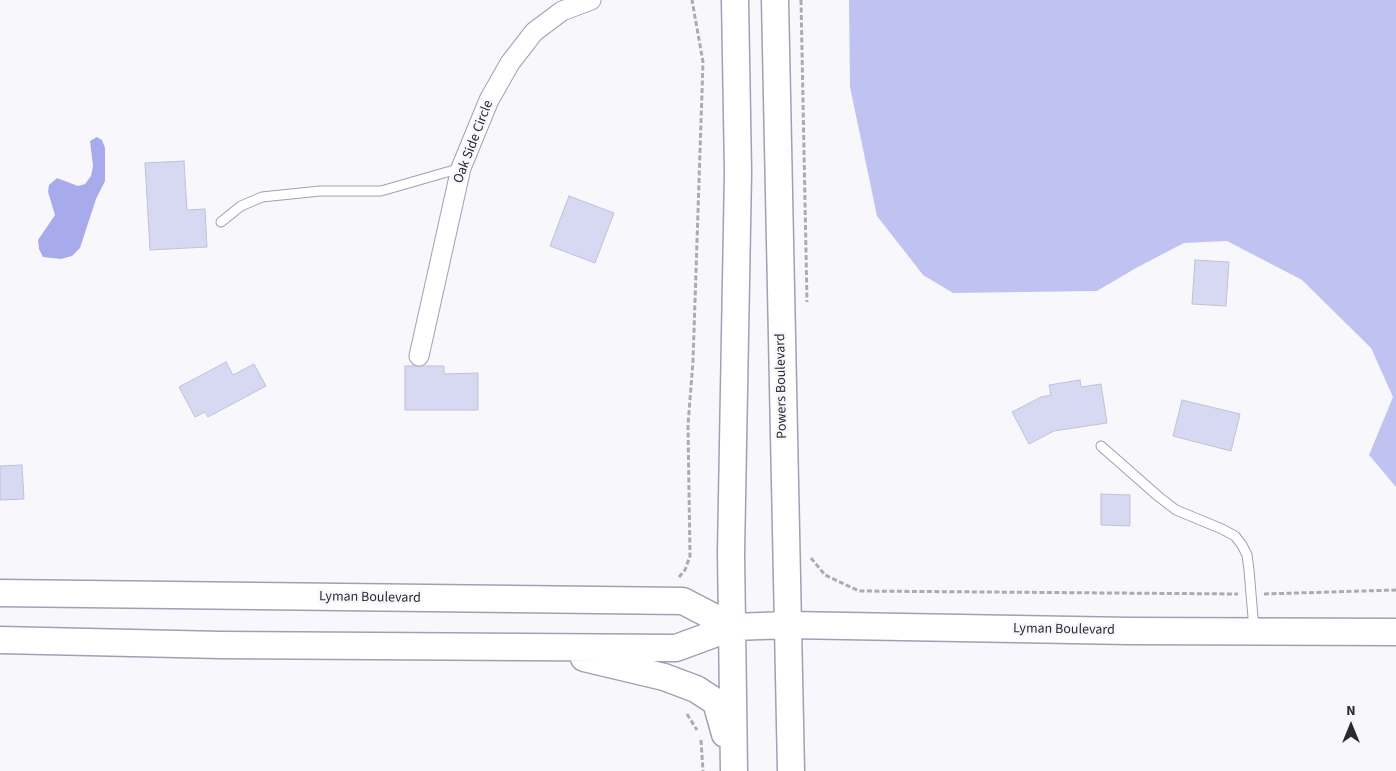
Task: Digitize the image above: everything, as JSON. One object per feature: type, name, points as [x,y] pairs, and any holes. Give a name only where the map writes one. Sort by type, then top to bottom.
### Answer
[{"type":"main road","points":[[733,771],[731,553],[738,172],[735,0]]},
{"type":"main road","name":"Powers Boulevard","points":[[774,0],[791,771]]},
{"type":"main road","name":"Lyman Boulevard","points":[[0,593],[683,601],[733,628]]},
{"type":"main road","name":"Lyman Boulevard","points":[[0,640],[221,645],[676,648],[733,628],[788,625],[1254,632],[1396,632]]},
{"type":"main road","points":[[524,647],[598,661],[664,677],[696,689],[716,702],[723,721],[733,771]]},
{"type":"street","name":"Oak Side Circle","points":[[419,356],[462,168],[489,100],[510,62],[534,32],[562,11],[591,0]]},
{"type":"lane","points":[[221,222],[241,206],[262,198],[320,191],[381,191],[462,168]]},
{"type":"lane","points":[[1101,446],[1158,497],[1176,510],[1235,536],[1247,555],[1254,632]]},
{"type":"path","points":[[676,579],[685,570],[690,556],[688,425],[703,62],[692,0]]},
{"type":"path","points":[[811,558],[825,575],[859,591],[1251,594],[1396,590]]},
{"type":"path","points":[[683,708],[693,720],[700,736],[703,771]]},
{"type":"shaded area","points":[[849,0],[1396,0],[1396,487],[1369,455],[1393,397],[1371,348],[1302,280],[1227,241],[1184,243],[1097,291],[953,293],[923,275],[877,216],[850,87]]},
{"type":"shaded area","points":[[97,137],[102,140],[105,148],[105,181],[96,199],[80,248],[72,256],[61,259],[43,257],[39,249],[38,240],[55,215],[48,192],[49,185],[57,178],[78,186],[85,184],[91,176],[93,166],[90,141]]},
{"type":"building","points":[[184,161],[187,210],[205,209],[207,247],[150,250],[145,163]]},
{"type":"building","points":[[569,196],[614,213],[595,263],[550,246]]},
{"type":"building","points":[[1195,260],[1229,262],[1226,306],[1192,304]]},
{"type":"building","points":[[226,362],[233,375],[254,364],[266,386],[208,417],[205,412],[195,417],[179,387]]},
{"type":"building","points":[[405,366],[444,366],[444,374],[478,373],[478,410],[405,410]]},
{"type":"building","points":[[1080,380],[1081,387],[1101,384],[1107,423],[1054,431],[1029,444],[1012,412],[1041,397],[1051,395],[1049,385]]},
{"type":"building","points":[[1182,400],[1240,414],[1231,451],[1173,436]]},
{"type":"building","points":[[22,465],[24,499],[0,500],[0,466]]},
{"type":"building","points":[[1101,494],[1130,495],[1130,526],[1101,525]]}]
